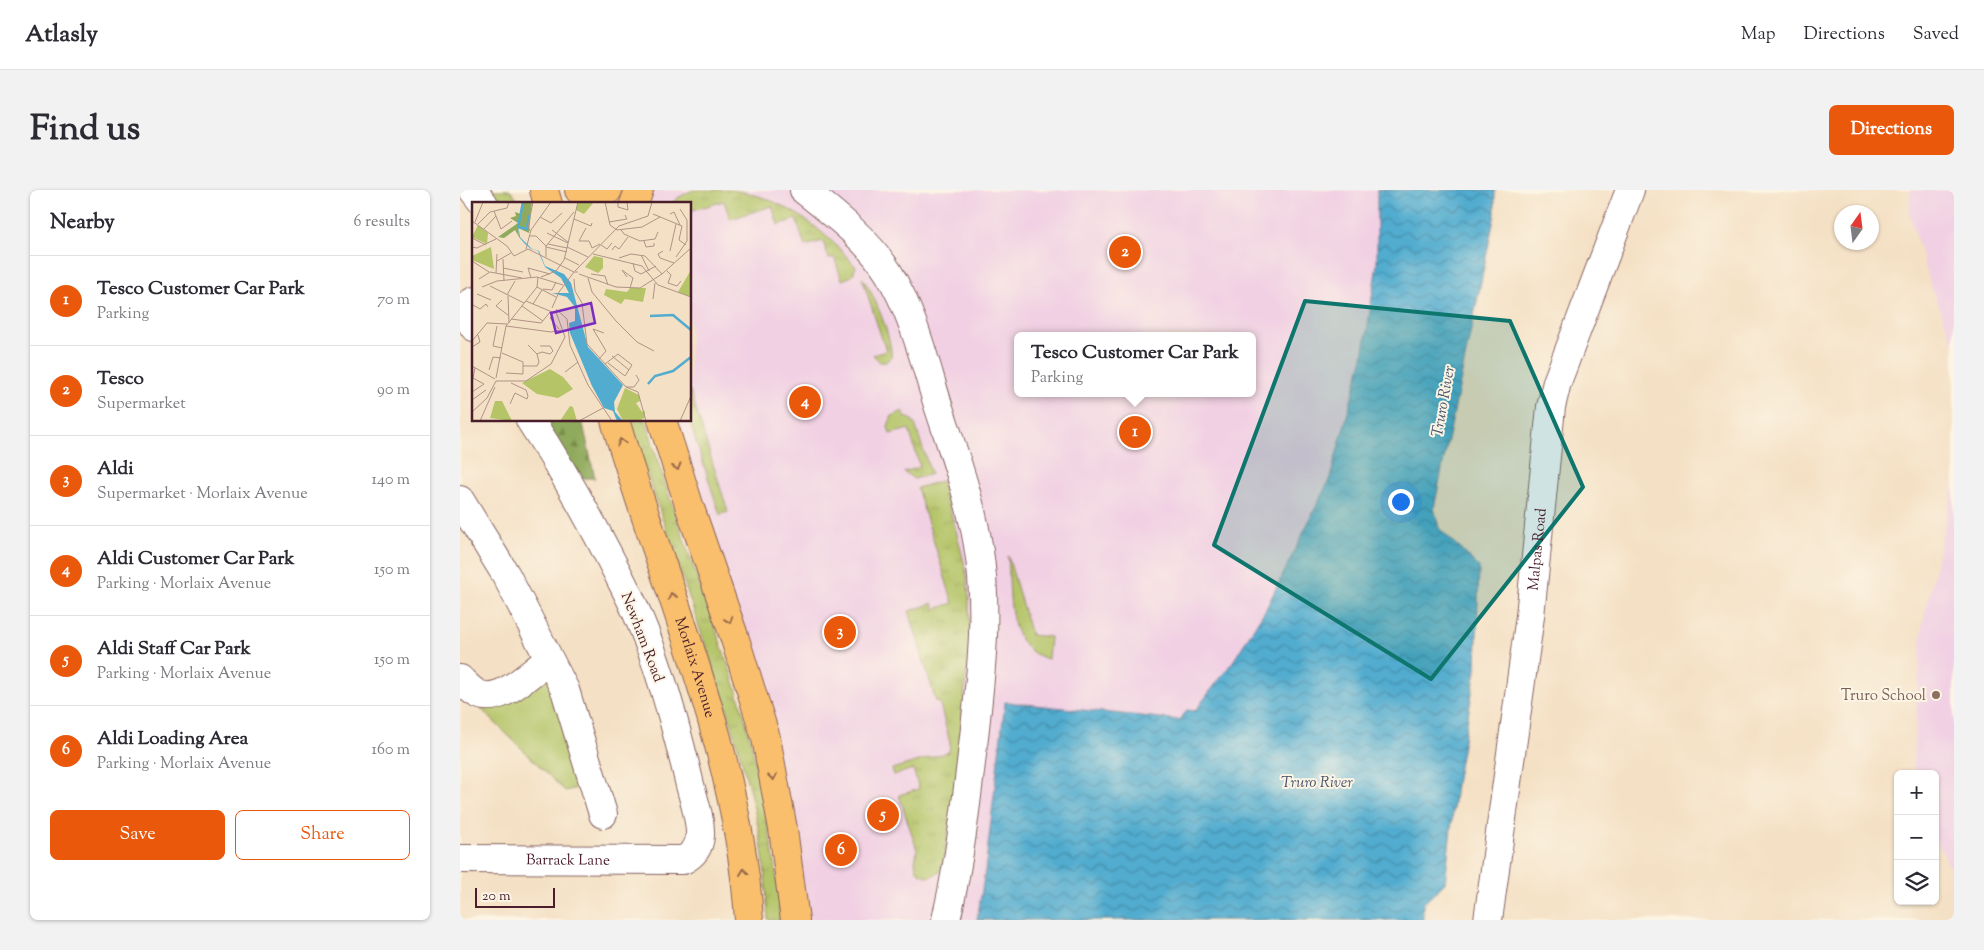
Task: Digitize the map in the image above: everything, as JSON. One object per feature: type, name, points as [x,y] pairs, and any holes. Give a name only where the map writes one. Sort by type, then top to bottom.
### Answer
[{"type":"highway","points":[[579,190],[608,190]]},
{"type":"highway","points":[[635,202],[639,190]]},
{"type":"highway","name":"Morlaix Avenue","points":[[615,421],[636,491],[708,704],[737,822],[749,920]]},
{"type":"highway","points":[[662,421],[766,738],[784,829],[795,920]]},
{"type":"street","points":[[473,190],[482,202]]},
{"type":"street","points":[[804,190],[865,243],[888,272],[898,290],[926,365],[969,502],[979,546],[984,627],[982,666],[958,857],[946,920]]},
{"type":"street","name":"Malpas Road","points":[[1488,920],[1530,616],[1551,407],[1558,382],[1630,190]]},
{"type":"street","name":"Newham Road","points":[[531,421],[575,492],[630,598],[649,644],[684,763],[699,830],[698,844],[695,851],[683,860],[676,860]]},
{"type":"street","points":[[460,500],[506,575],[565,690],[603,814]]},
{"type":"street","points":[[460,679],[478,694],[496,696],[549,660]]},
{"type":"street","name":"Barrack Lane","points":[[460,859],[676,860]]},
{"type":"highlighted area","points":[[1305,301],[1510,321],[1583,487],[1431,679],[1214,545]]},
{"type":"shaded area","points":[[639,190],[1377,190],[1377,264],[1363,357],[1330,478],[1267,607],[1234,660],[1195,711],[1180,720],[1005,702],[985,871],[977,920],[795,920],[783,829],[662,421],[691,421],[691,202],[635,202]]},
{"type":"shaded area","points":[[1910,190],[1954,190],[1954,345],[1931,286],[1909,213]]},
{"type":"shaded area","name":"Truro School","points":[[1954,483],[1954,876],[1939,844],[1939,770],[1915,770],[1913,763],[1922,626]]},
{"type":"green space","points":[[488,190],[510,190],[519,202],[496,202]]},
{"type":"green space","points":[[693,190],[731,190],[750,193],[768,199],[801,216],[830,240],[856,267],[852,276],[842,280],[834,257],[829,259],[823,241],[805,246],[796,219],[778,225],[772,206],[730,219],[724,201],[691,211],[691,202],[673,202]]},
{"type":"green space","points":[[862,278],[871,293],[886,328],[891,357],[886,362],[880,362],[873,355],[886,351]]},
{"type":"green space","points":[[691,393],[728,512],[720,515],[689,421],[691,421]]},
{"type":"green space","points":[[903,411],[905,417],[911,419],[915,424],[931,474],[914,479],[904,472],[920,467],[909,429],[890,434],[888,426],[892,416]]},
{"type":"green space","points":[[541,421],[582,421],[595,478],[577,478]]},
{"type":"green space","points":[[629,421],[646,421],[676,518],[739,698],[767,817],[777,878],[780,920],[768,920],[759,830],[727,709]]},
{"type":"green space","points":[[941,481],[966,570],[970,635],[958,765],[945,856],[940,872],[929,877],[919,873],[917,870],[915,862],[917,850],[899,795],[919,789],[913,769],[894,775],[892,769],[949,752],[950,743],[939,701],[936,702],[909,611],[933,603],[935,609],[953,603],[917,488]]},
{"type":"green space","points":[[1008,556],[1031,635],[1050,637],[1048,659],[1034,653],[1024,643],[1017,631],[1010,602]]},
{"type":"green space","points":[[539,679],[550,680],[586,786],[565,791],[473,701]]},
{"type":"water","name":"Truro River","points":[[1377,190],[1495,190],[1495,214],[1434,508],[1439,528],[1479,567],[1476,671],[1456,784],[1445,883],[1423,904],[1423,920],[977,920],[985,871],[1005,702],[1180,720],[1187,710],[1195,711],[1234,660],[1267,607],[1330,478],[1363,357],[1377,264]]},
{"type":"place","name":"Tesco","points":[[1125,252]]},
{"type":"place","name":"Aldi Customer Car Park","points":[[805,402]]},
{"type":"place","name":"Tesco Customer Car Park","points":[[1135,432]]},
{"type":"place","name":"Aldi","points":[[840,632]]},
{"type":"place","name":"Truro School","points":[[1936,695]]},
{"type":"place","name":"Aldi Staff Car Park","points":[[883,815]]},
{"type":"place","name":"Aldi Loading Area","points":[[841,850]]}]
